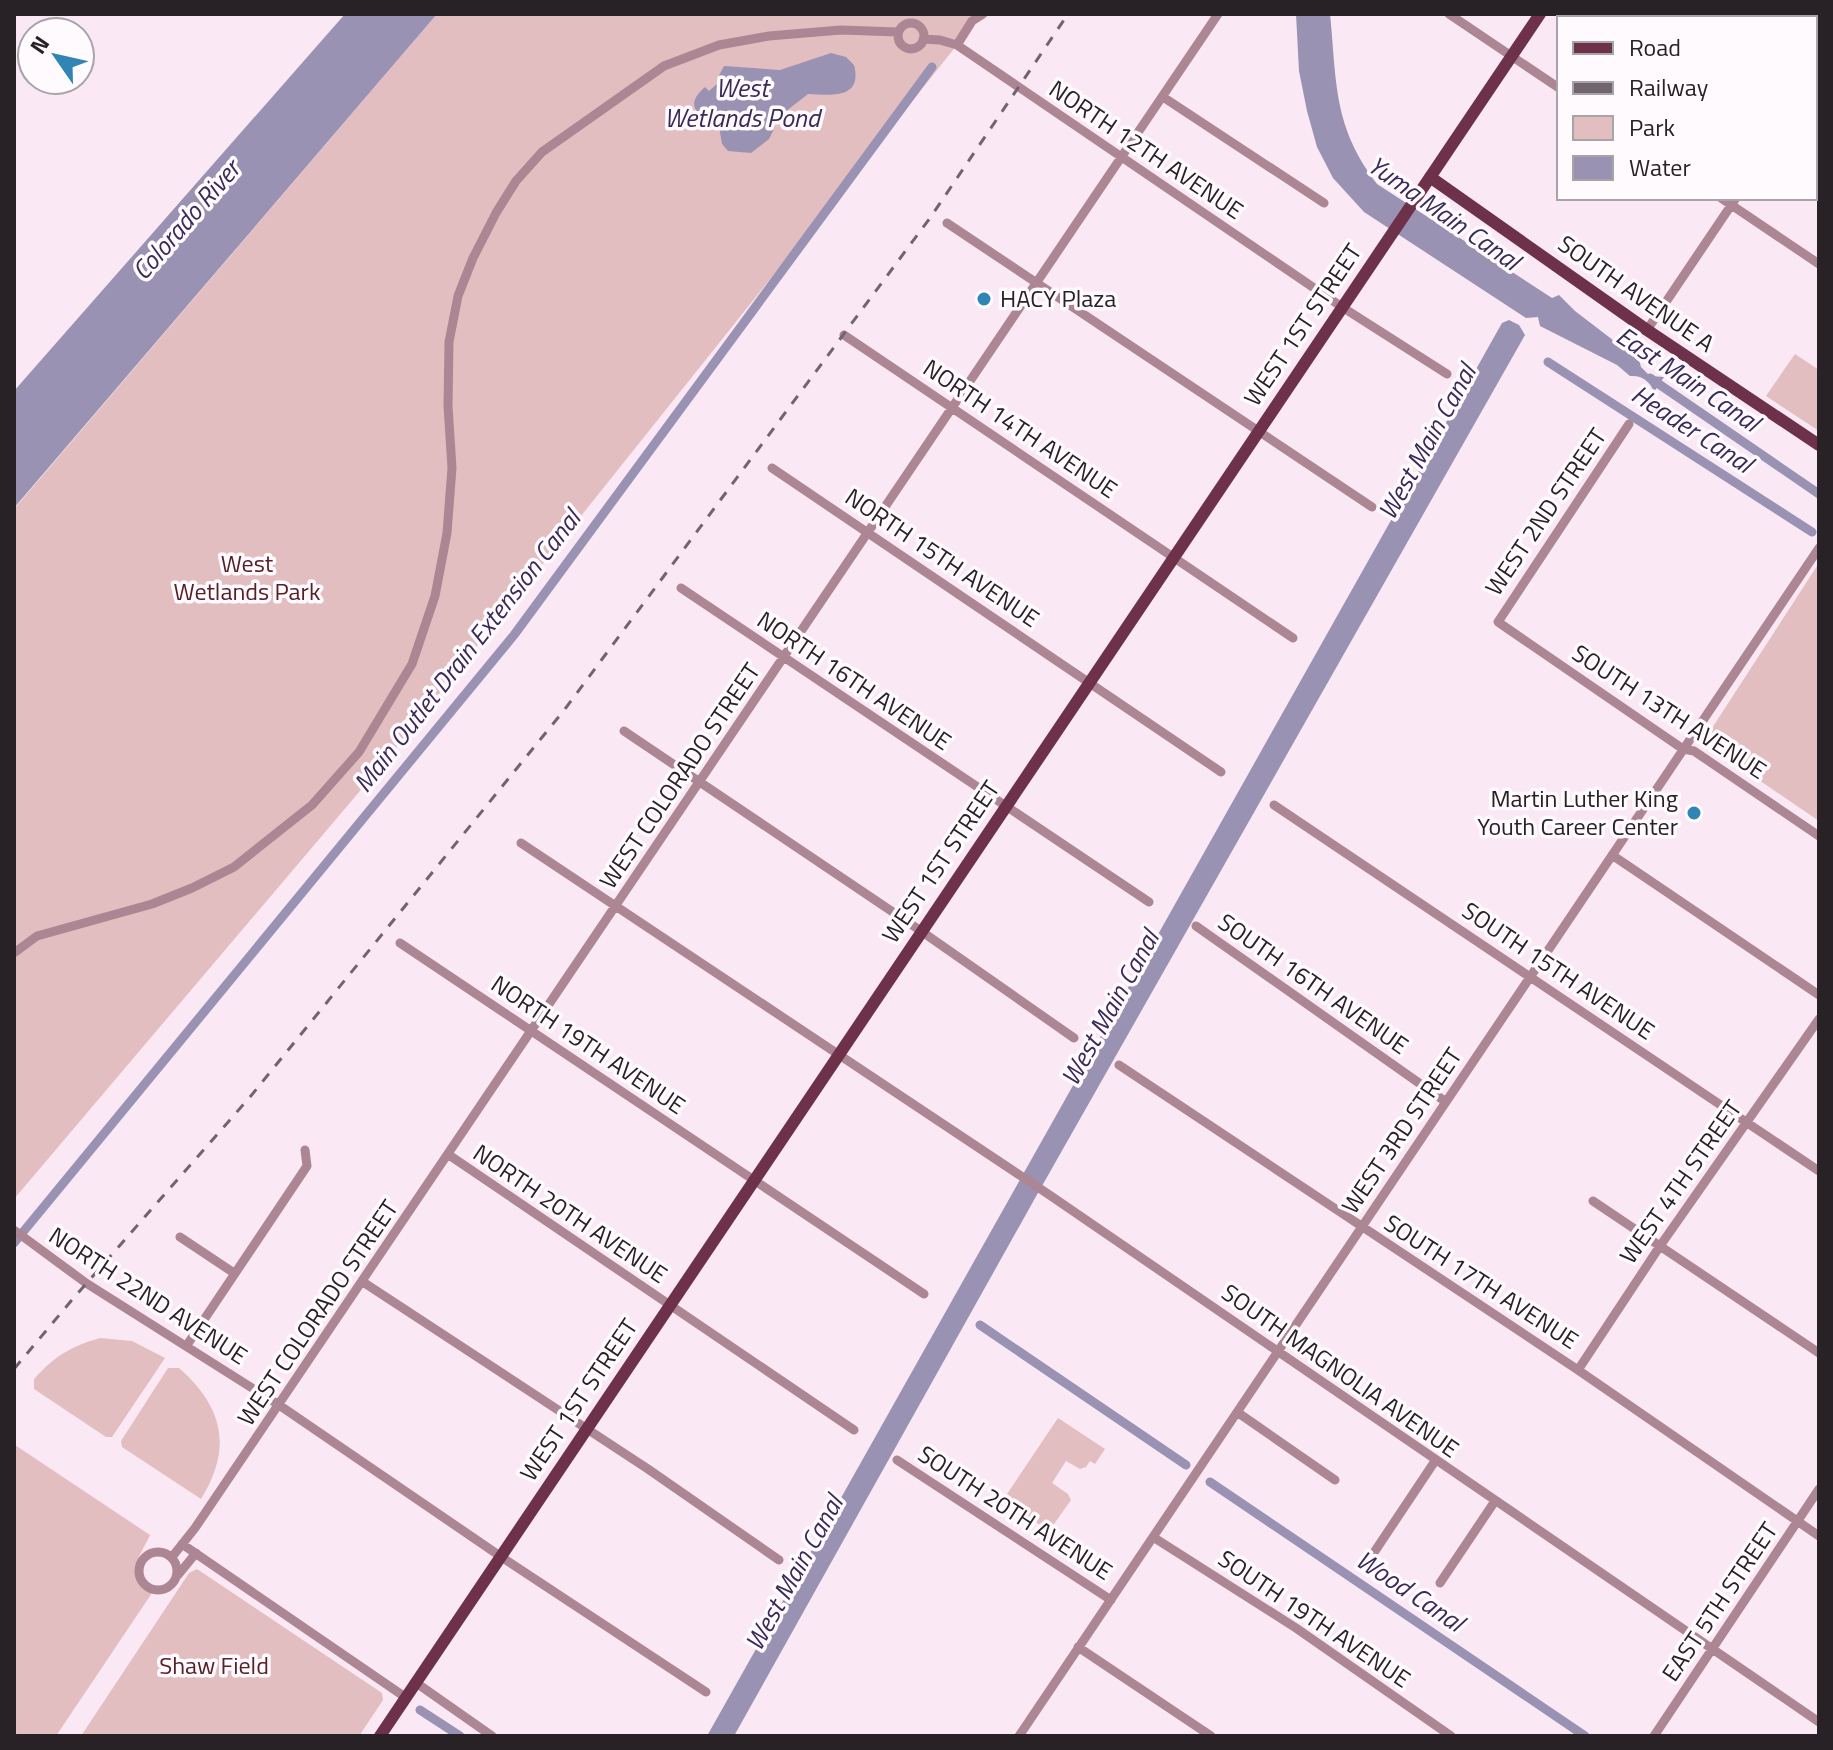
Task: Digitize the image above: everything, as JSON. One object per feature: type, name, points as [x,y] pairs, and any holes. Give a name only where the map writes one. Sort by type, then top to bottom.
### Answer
[{"type":"main road","name":"WEST 1ST STREET","points":[[380,1736],[1540,14]]},
{"type":"main road","name":"SOUTH AVENUE A","points":[[1430,177],[1647,330],[1819,445]]},
{"type":"street","points":[[957,45],[972,21],[983,14]]},
{"type":"street","name":"WEST COLORADO STREET","points":[[172,1557],[363,1282],[1218,14]]},
{"type":"street","points":[[1449,14],[1557,87]]},
{"type":"street","points":[[916,24],[923,30],[923,39],[919,46],[906,48],[900,43],[898,32],[904,25],[916,24]]},
{"type":"street","points":[[14,953],[37,936],[152,904],[234,867],[312,805],[359,752],[412,664],[435,596],[447,533],[452,468],[448,406],[449,342],[458,296],[496,213],[516,181],[542,152],[664,66],[711,47],[769,36],[841,30],[898,32]]},
{"type":"street","name":"NORTH 12TH AVENUE","points":[[923,39],[957,45],[1342,307],[1447,374]]},
{"type":"street","points":[[1163,97],[1324,203]]},
{"type":"street","points":[[1647,330],[1734,202],[1819,264]]},
{"type":"street","points":[[947,223],[1372,507]]},
{"type":"street","name":"NORTH 14TH AVENUE","points":[[844,335],[1293,638]]},
{"type":"street","name":"WEST 2ND STREET","points":[[1498,622],[1629,424]]},
{"type":"street","name":"NORTH 15TH AVENUE","points":[[772,468],[1089,682]]},
{"type":"street","name":"WEST 3RD STREET","points":[[1019,1736],[1819,548]]},
{"type":"street","name":"NORTH 16TH AVENUE","points":[[681,588],[1005,807]]},
{"type":"street","name":"SOUTH 13TH AVENUE","points":[[1498,622],[1683,749],[1694,751],[1819,836]]},
{"type":"street","points":[[1089,682],[1221,772]]},
{"type":"street","points":[[624,731],[1074,1038]]},
{"type":"street","name":"SOUTH 15TH AVENUE","points":[[1274,805],[1819,1171]]},
{"type":"street","points":[[1005,807],[1149,902]]},
{"type":"street","name":"SOUTH MAGNOLIA AVENUE","points":[[521,843],[1042,1190],[1819,1722]]},
{"type":"street","points":[[1612,855],[1819,995]]},
{"type":"street","name":"SOUTH 16TH AVENUE","points":[[1196,926],[1446,1102]]},
{"type":"street","name":"NORTH 19TH AVENUE","points":[[400,943],[753,1181]]},
{"type":"street","name":"WEST 4TH STREET","points":[[1578,1370],[1660,1246],[1819,1019]]},
{"type":"street","name":"SOUTH 17TH AVENUE","points":[[1119,1065],[1578,1370],[1819,1536]]},
{"type":"street","points":[[187,1345],[307,1166],[305,1150]]},
{"type":"street","name":"NORTH 20TH AVENUE","points":[[449,1155],[669,1306]]},
{"type":"street","points":[[753,1181],[924,1294]]},
{"type":"street","points":[[1593,1201],[1819,1353]]},
{"type":"street","name":"NORTH 22ND AVENUE","points":[[14,1230],[86,1283],[279,1405],[706,1692]]},
{"type":"street","points":[[180,1237],[234,1273]]},
{"type":"street","points":[[363,1282],[648,1469],[779,1560]]},
{"type":"street","points":[[669,1306],[854,1430]]},
{"type":"street","points":[[1237,1412],[1335,1480]]},
{"type":"street","name":"SOUTH 20TH AVENUE","points":[[897,1460],[1111,1600]]},
{"type":"street","points":[[1369,1560],[1435,1461]]},
{"type":"street","name":"EAST 5TH STREET","points":[[1654,1736],[1819,1489]]},
{"type":"street","points":[[1440,1583],[1495,1501]]},
{"type":"street","name":"SOUTH 19TH AVENUE","points":[[1153,1537],[1296,1628],[1451,1736]]},
{"type":"street","points":[[182,1544],[405,1697]]},
{"type":"street","points":[[176,1578],[177,1569],[172,1557],[162,1552],[150,1553],[141,1562],[139,1575],[146,1586],[166,1589],[176,1578],[196,1553]]},
{"type":"street","points":[[1078,1647],[1211,1736]]},
{"type":"street","points":[[415,1682],[492,1736]]},
{"type":"green space","name":"West Wetlands Park","points":[[437,14],[979,14],[387,759],[14,1199],[14,509]]},
{"type":"green space","points":[[1795,354],[1819,370],[1819,431],[1766,396]]},
{"type":"green space","points":[[1819,563],[1819,821],[1703,742]]},
{"type":"green space","points":[[100,1338],[132,1341],[165,1358],[112,1437],[106,1437],[34,1389],[34,1379],[49,1364],[72,1349]]},
{"type":"green space","points":[[168,1368],[179,1368],[206,1398],[214,1413],[220,1445],[211,1480],[201,1499],[122,1447],[121,1441]]},
{"type":"green space","points":[[1058,1418],[1105,1449],[1095,1464],[1090,1461],[1080,1469],[1066,1461],[1052,1483],[1068,1494],[1071,1500],[1049,1531],[1003,1500]]},
{"type":"green space","points":[[15,1445],[150,1535],[139,1557],[137,1574],[138,1582],[152,1593],[56,1736],[20,1736],[14,1732]]},
{"type":"green space","name":"Shaw Field","points":[[197,1569],[382,1693],[383,1700],[359,1736],[81,1736],[189,1573]]},
{"type":"water","name":"Colorado River","points":[[345,14],[437,14],[14,508],[14,391]]},
{"type":"water","points":[[1296,14],[1330,14],[1336,83],[1345,123],[1352,143],[1377,184],[1552,298],[1559,295],[1639,360],[1650,376],[1664,377],[1654,392],[1645,380],[1630,376],[1617,365],[1540,326],[1538,317],[1526,318],[1364,212],[1333,178],[1317,147],[1299,71]]},
{"type":"water","name":"West Wetlands Pond","points":[[831,53],[846,57],[854,65],[854,84],[843,93],[808,94],[785,112],[779,110],[768,120],[775,127],[769,139],[751,153],[728,151],[722,144],[719,126],[701,116],[694,107],[705,87],[709,91],[718,83],[724,66],[780,70]]},
{"type":"water","points":[[1509,320],[1519,325],[1525,335],[734,1736],[707,1736],[1502,323]]},
{"type":"waterway","name":"Main Outlet Drain Extension Canal","points":[[14,1243],[514,635],[932,67]]},
{"type":"waterway","name":"Header Canal","points":[[1548,362],[1812,532]]},
{"type":"waterway","name":"East Main Canal","points":[[1650,378],[1819,494]]},
{"type":"waterway","name":"Wood Canal","points":[[980,1325],[1186,1465]]},
{"type":"waterway","name":"Wood Canal","points":[[1210,1482],[1585,1736]]},
{"type":"waterway","points":[[420,1710],[460,1736]]},
{"type":"railway","points":[[14,1369],[250,1097],[565,709],[930,218],[1068,14]]},
{"type":"place","name":"HACY Plaza","points":[[984,299]]},
{"type":"place","name":"Martin Luther King Youth Career Center","points":[[1694,813]]},
{"type":"water label","name":"Yuma Main Canal","points":[[1444,213]]},
{"type":"water label","name":"West Main Canal","points":[[1427,442]]},
{"type":"water label","name":"West Main Canal","points":[[1110,1008]]},
{"type":"water label","name":"West Main Canal","points":[[794,1573]]}]
